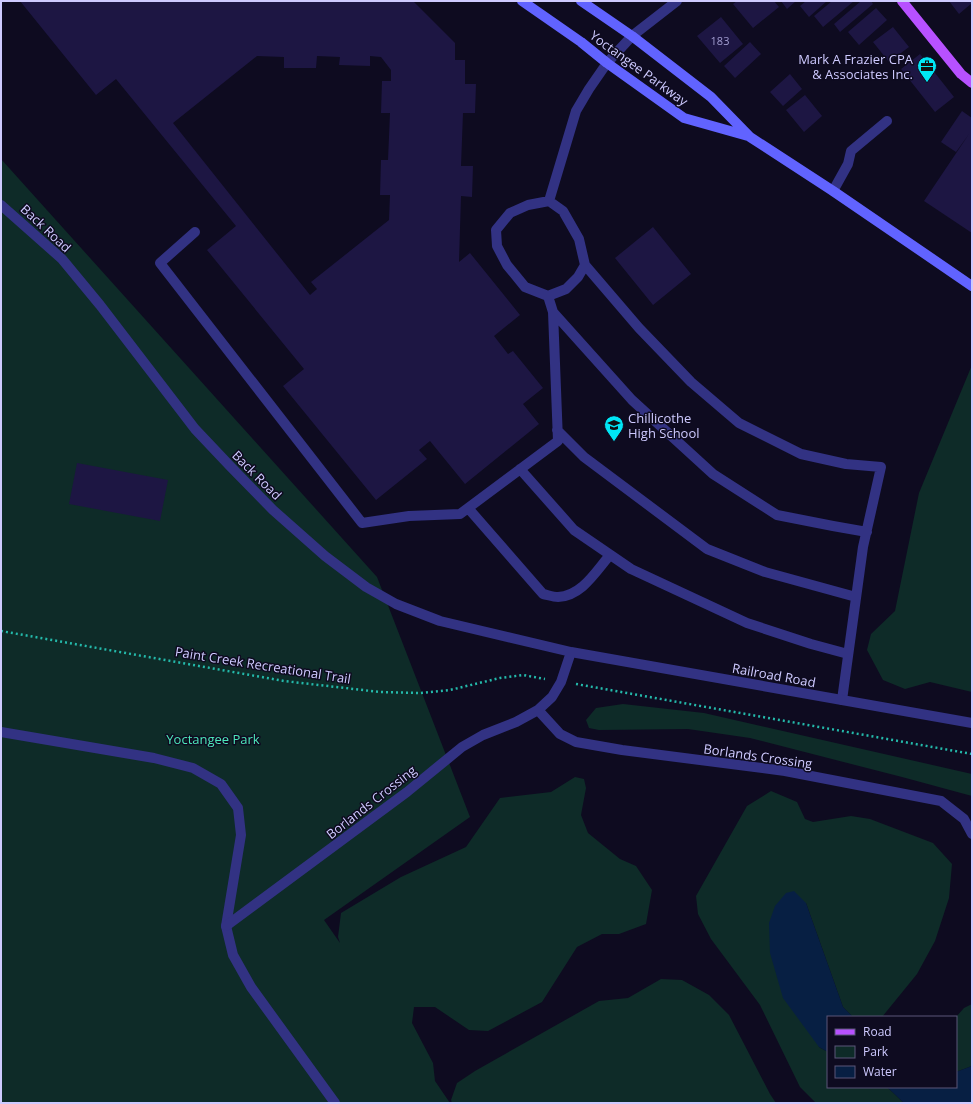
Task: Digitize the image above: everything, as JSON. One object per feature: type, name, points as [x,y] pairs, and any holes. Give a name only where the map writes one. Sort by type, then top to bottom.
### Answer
[{"type":"main road","points":[[902,1],[961,74],[972,83]]},
{"type":"street","name":"Yoctangee Parkway","points":[[522,1],[581,42],[607,63],[684,118],[750,137]]},
{"type":"street","name":"Yoctangee Parkway","points":[[581,1],[632,36],[711,97],[750,137],[833,191],[972,286]]},
{"type":"street","points":[[549,201],[576,111],[589,89],[607,63],[632,36],[677,1]]},
{"type":"street","points":[[833,191],[848,164],[851,151],[887,121]]},
{"type":"street","points":[[585,265],[578,277],[566,289],[548,296],[525,287],[506,265],[497,246],[496,230],[510,213],[528,205],[549,201],[563,211],[579,239],[585,265],[639,328],[691,382],[739,423],[801,454],[846,464],[881,467],[867,532],[856,597],[842,700]]},
{"type":"street","name":"Back Road","points":[[1,205],[62,259],[100,305],[195,429],[274,510],[325,556],[366,587],[396,604],[440,622],[571,652]]},
{"type":"street","points":[[195,232],[160,263],[362,523],[409,516],[460,514],[558,441],[553,312],[548,296]]},
{"type":"street","points":[[553,312],[632,400],[713,474],[777,514],[867,532]]},
{"type":"street","points":[[558,430],[584,457],[707,549],[765,572],[856,597]]},
{"type":"street","points":[[520,470],[574,530],[631,569],[747,623],[811,644],[848,654]]},
{"type":"street","points":[[468,508],[543,594],[558,597],[574,593],[583,586],[610,555]]},
{"type":"street","name":"Borlands Crossing","points":[[226,926],[407,792],[462,747],[483,735],[516,722],[538,710],[552,697],[561,682],[571,652]]},
{"type":"street","name":"Railroad Road","points":[[571,652],[972,723]]},
{"type":"street","name":"Borlands Crossing","points":[[538,710],[560,734],[576,742],[622,750],[785,771],[941,802],[964,819],[972,834]]},
{"type":"street","points":[[1,732],[154,758],[193,768],[221,784],[238,808],[241,835],[226,926],[234,955],[251,987],[335,1103]]},
{"type":"path","name":"Paint Creek Recreational Trail","points":[[1,631],[284,681],[380,692],[420,694],[450,690],[500,678],[523,675],[972,754]]},
{"type":"green space","name":"Yoctangee Park","points":[[1,159],[377,577],[470,817],[324,920],[340,943],[338,937],[341,913],[401,877],[466,847],[500,798],[551,792],[575,777],[584,779],[586,788],[581,815],[588,833],[620,859],[636,866],[652,890],[646,924],[619,934],[602,934],[577,947],[542,1002],[488,1031],[469,1030],[435,1007],[414,1007],[412,1023],[433,1063],[435,1081],[450,1103],[1,1103]]},
{"type":"green space","points":[[972,365],[972,692],[930,682],[905,689],[883,680],[867,650],[871,634],[895,611],[919,493]]},
{"type":"green space","points":[[623,704],[704,713],[972,774],[972,796],[750,738],[688,729],[599,730],[589,728],[586,720],[596,708]]},
{"type":"green space","points":[[771,791],[797,802],[805,819],[813,822],[851,816],[870,819],[933,843],[952,864],[949,898],[935,941],[917,974],[883,1016],[852,1016],[843,1007],[806,903],[819,1047],[827,1051],[827,1088],[888,1088],[904,1103],[816,1103],[800,1087],[760,1005],[711,939],[698,914],[696,896],[747,806]]},
{"type":"green space","points":[[661,979],[682,980],[709,995],[729,1015],[776,1103],[452,1103],[451,1100],[457,1083],[475,1071],[599,1001],[628,998]]},
{"type":"green space","points":[[972,1004],[972,1066],[957,1072],[957,1016],[964,1008]]},
{"type":"water","points":[[794,891],[806,903],[843,1007],[852,1016],[827,1016],[827,1051],[819,1047],[783,998],[770,953],[769,923],[775,906],[786,893]]},
{"type":"water","points":[[972,1066],[972,1103],[904,1103],[888,1088],[957,1088],[957,1072]]},
{"type":"building","points":[[20,1],[413,1],[455,43],[455,60],[465,60],[465,84],[476,84],[475,113],[463,113],[461,166],[473,166],[472,197],[461,196],[459,262],[470,253],[520,315],[494,336],[508,354],[513,351],[543,388],[523,404],[539,424],[465,484],[430,441],[419,450],[427,459],[376,500],[283,386],[304,369],[207,250],[236,226],[116,79],[96,95]],"holes":[[[257,56],[284,57],[284,68],[316,68],[317,56],[340,57],[339,65],[370,66],[370,56],[381,57],[391,70],[391,81],[382,81],[381,113],[390,113],[388,160],[381,160],[380,195],[390,195],[389,220],[311,282],[317,289],[310,295],[173,123]]]},
{"type":"building","points":[[737,1],[774,1],[779,7],[753,28],[733,4]]},
{"type":"building","points":[[781,1],[796,1],[787,9]]},
{"type":"building","points":[[806,1],[827,1],[809,17],[800,6]]},
{"type":"building","points":[[832,1],[854,1],[823,27],[814,16]]},
{"type":"building","points":[[861,1],[871,1],[873,4],[840,32],[834,24]]},
{"type":"building","points":[[949,1],[972,1],[972,3],[959,14]]},
{"type":"building","points":[[876,8],[887,20],[859,45],[848,32]]},
{"type":"building","points":[[721,17],[743,44],[720,63],[697,36]]},
{"type":"building","points":[[893,27],[909,47],[889,62],[873,42]]},
{"type":"building","points":[[750,42],[761,54],[735,78],[724,66]]},
{"type":"building","name":"Mark A Frazier CPA & Associates Inc.","points":[[920,54],[954,97],[935,112],[901,69]]},
{"type":"building","points":[[790,74],[802,89],[783,106],[770,92]]},
{"type":"building","points":[[805,95],[822,116],[804,132],[786,110]]},
{"type":"building","points":[[962,111],[972,118],[972,233],[924,201],[969,134],[956,152],[941,142]]},
{"type":"building","points":[[653,227],[691,274],[653,305],[615,258]]},
{"type":"building","points":[[77,463],[168,480],[160,521],[69,504]]},
{"type":"place","name":"Mark A Frazier CPA & Associates Inc.","points":[[927,83]]},
{"type":"place","name":"Chillicothe High School","points":[[614,442]]}]
